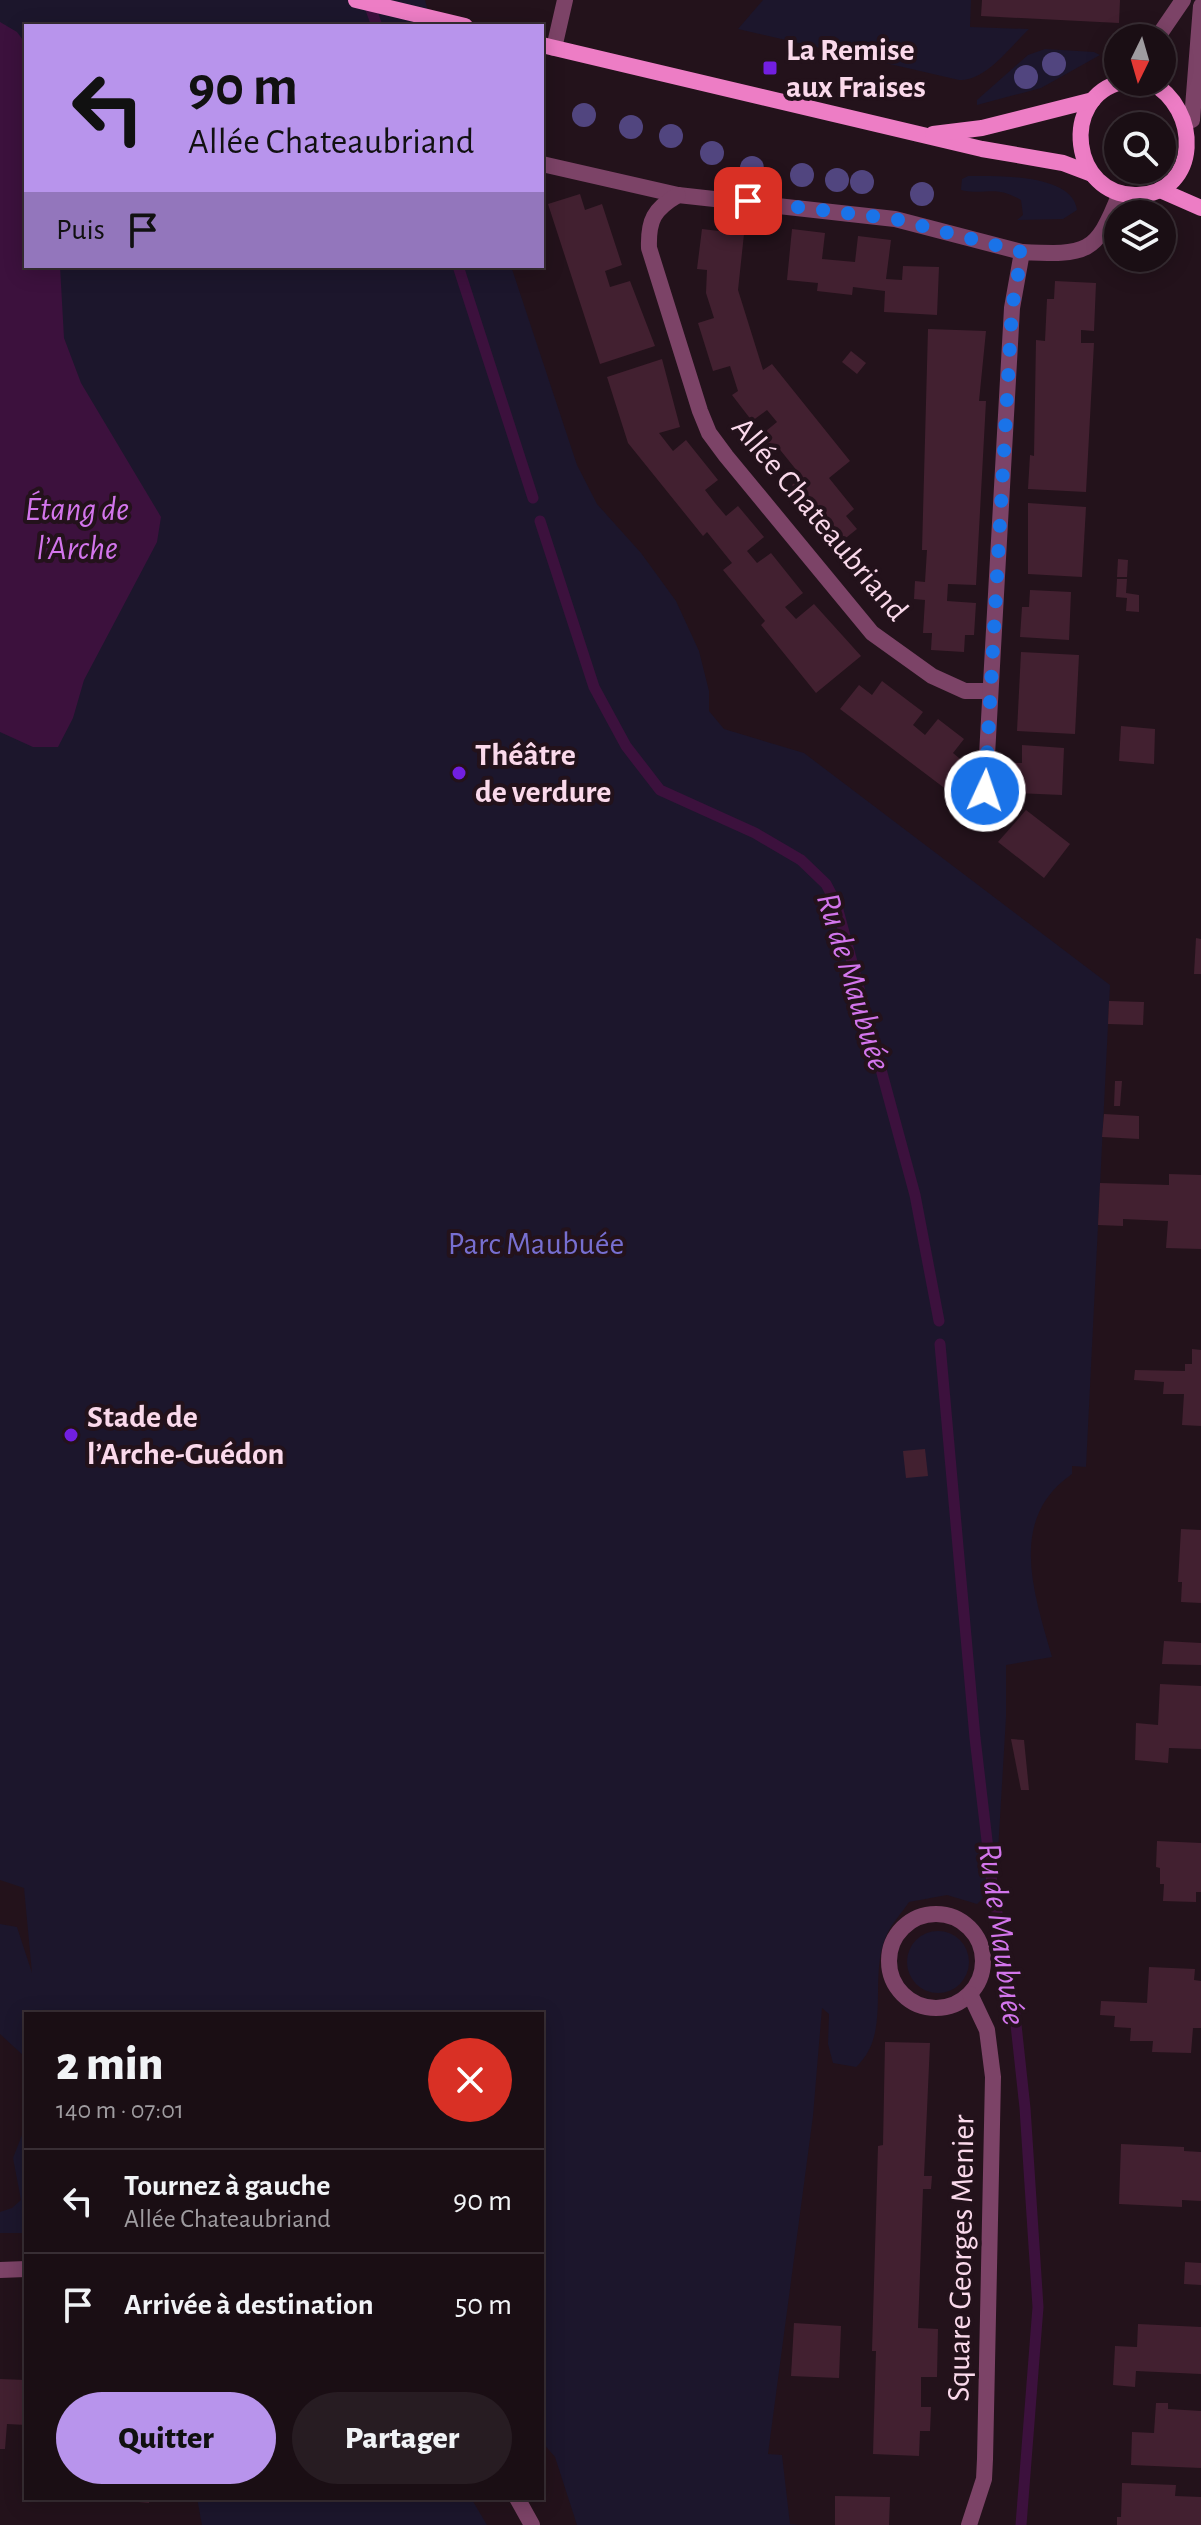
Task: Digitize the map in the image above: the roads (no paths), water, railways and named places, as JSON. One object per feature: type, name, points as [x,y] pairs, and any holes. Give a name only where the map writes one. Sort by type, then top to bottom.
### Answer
[{"type":"main road","points":[[356,0],[457,24]]},
{"type":"main road","points":[[548,46],[923,135],[1063,163],[1092,174],[1120,193],[1134,195],[1160,190],[1176,179],[1198,147],[1192,120],[1175,96]]},
{"type":"main road","points":[[923,135],[982,128],[1093,100],[1104,93]]},
{"type":"main road","points":[[1092,174],[1081,152],[1079,129],[1093,100]]},
{"type":"main road","points":[[1160,190],[1201,208]]},
{"type":"street","points":[[548,46],[565,0]]},
{"type":"street","points":[[1167,24],[1183,0]]},
{"type":"street","points":[[1192,120],[1201,6]]},
{"type":"street","points":[[544,164],[678,195],[895,219],[1022,252],[1059,254],[1092,246],[1102,237],[1120,193]]},
{"type":"street","name":"Allée Chateaubriand","points":[[678,195],[661,205],[651,217],[649,248],[709,433],[872,633],[932,676],[965,691],[990,691]]},
{"type":"street","points":[[985,791],[1012,308],[1022,252]]},
{"type":"street","points":[[928,1914],[957,1919],[969,1927],[983,1953],[979,1982],[970,1994],[958,2003],[929,2008],[903,1995],[889,1968],[893,1940],[902,1928],[928,1914]]},
{"type":"street","name":"Square Georges Menier","points":[[969,2525],[984,2479],[993,2077],[987,2030],[970,1994]]},
{"type":"street","points":[[0,2270],[24,2269]]},
{"type":"street","points":[[518,2500],[532,2525]]},
{"type":"water","name":"Étang de l’Arche","points":[[0,22],[17,32],[24,41],[24,268],[60,268],[64,338],[81,383],[161,517],[157,542],[84,680],[73,718],[58,747],[33,747],[0,732]]},
{"type":"waterway","name":"Ru de Maubuée","points":[[368,1],[376,24]]},
{"type":"waterway","name":"Ru de Maubuée","points":[[459,268],[533,498]]},
{"type":"waterway","name":"Ru de Maubuée","points":[[540,521],[594,687],[626,746],[660,790],[755,833],[801,860],[826,884],[836,903],[915,1195],[939,1321]]},
{"type":"waterway","name":"Ru de Maubuée","points":[[940,1344],[975,1738],[993,1892],[1013,1997],[1025,2108],[1038,2307],[1021,2525]]},
{"type":"place","name":"La Remise aux Fraises","points":[[770,68]]},
{"type":"place","name":"Théâtre de verdure","points":[[459,773]]},
{"type":"place","name":"Stade de l’Arche-Guédon","points":[[71,1435]]},
{"type":"park label","name":"Parc Maubuée","points":[[536,1244]]}]
